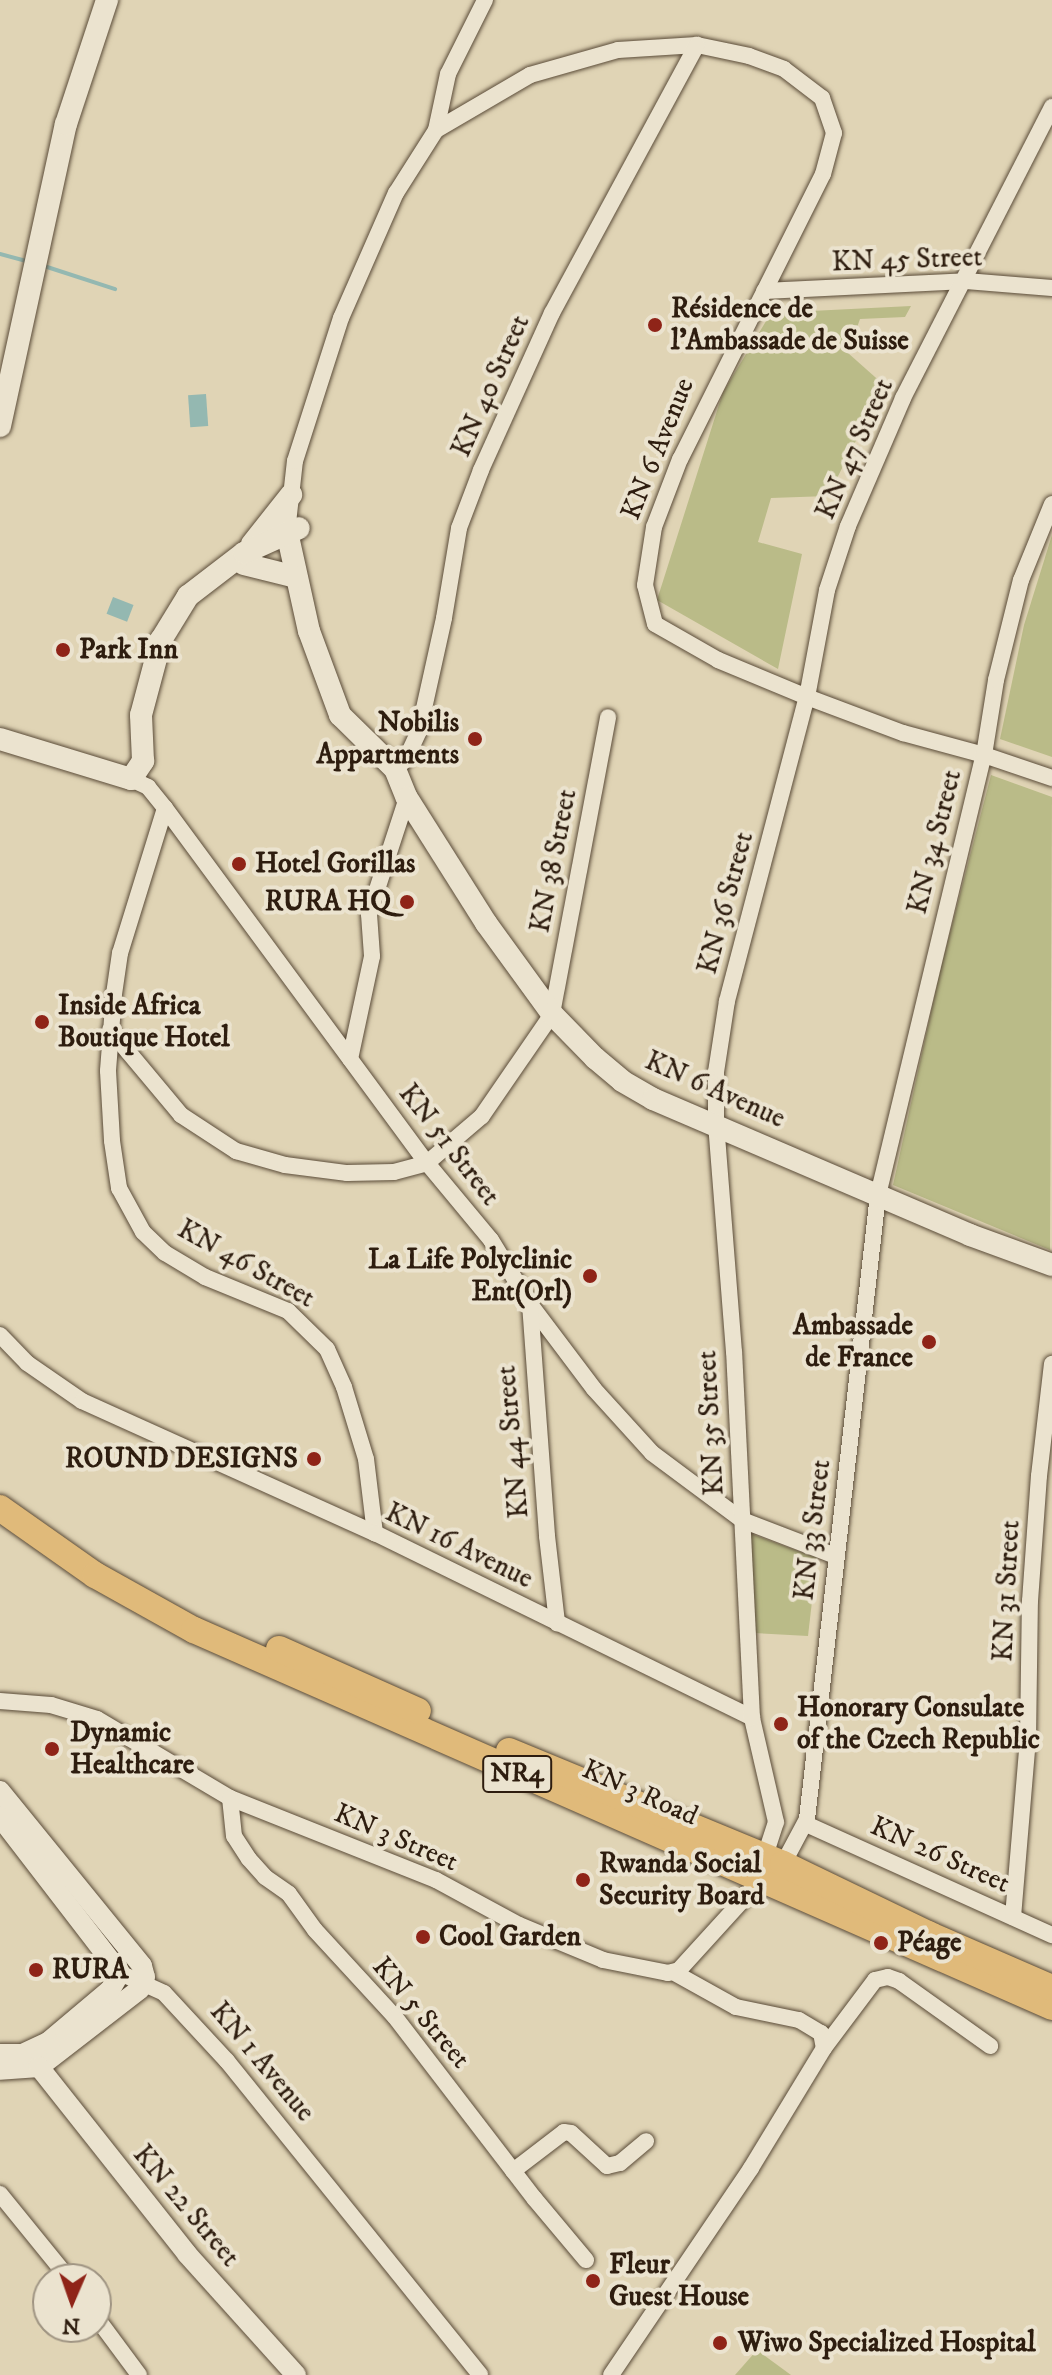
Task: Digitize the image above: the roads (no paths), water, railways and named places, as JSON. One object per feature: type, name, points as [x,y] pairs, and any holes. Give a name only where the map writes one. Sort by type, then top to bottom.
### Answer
[{"type":"highway","name":"KN 3 Road","points":[[0,1489],[131,1578],[202,1616],[493,1744],[764,1875],[1052,2007]]},
{"type":"highway","name":"KN 3 Road","points":[[0,1508],[95,1575],[194,1630],[764,1875],[928,1934],[1052,1988]]},
{"type":"main road","points":[[0,426],[66,124],[107,0]]},
{"type":"main road","points":[[0,739],[131,779],[143,761],[141,715],[161,640],[180,609],[195,602],[244,559],[291,495]]},
{"type":"main road","points":[[244,559],[294,536]]},
{"type":"main road","name":"KN 6 Avenue","points":[[294,536],[327,650],[364,736]]},
{"type":"main road","name":"KN 6 Avenue","points":[[294,536],[296,577],[309,631],[340,715],[395,769],[407,798],[486,923],[552,1014],[622,1081],[653,1099],[1052,1265]]},
{"type":"main road","points":[[244,559],[296,577]]},
{"type":"street","points":[[436,130],[448,74],[485,0]]},
{"type":"street","name":"KN 6 Avenue","points":[[294,536],[291,495],[303,437],[341,318],[396,193],[436,130],[530,75],[618,50],[697,45],[749,56],[784,69],[822,98],[834,133],[823,174],[680,459],[659,513],[645,585],[655,624],[718,660],[807,697],[903,733],[1052,778]]},
{"type":"street","name":"KN 40 Street","points":[[395,769],[406,759],[419,731],[444,618],[459,528],[481,470],[552,313],[697,45]]},
{"type":"street","name":"KN 47 Street","points":[[807,697],[817,632],[848,526],[903,398],[966,281],[1052,107]]},
{"type":"street","name":"KN 45 Street","points":[[764,291],[966,281],[1052,288]]},
{"type":"street","name":"KN 6 Avenue","points":[[294,536],[303,437]]},
{"type":"street","name":"KN 34 Street","points":[[878,1195],[984,755],[996,680],[1021,580],[1052,504]]},
{"type":"street","name":"KN 36 Street","points":[[716,1125],[716,1072],[727,1001],[807,697]]},
{"type":"street","name":"KN 38 Street","points":[[552,1014],[608,717]]},
{"type":"street","name":"KN 51 Street","points":[[131,779],[148,787],[165,808],[427,1163],[491,1240],[530,1304],[594,1389],[652,1453],[742,1520],[836,1556]]},
{"type":"street","points":[[350,1059],[372,956],[369,914],[407,798]]},
{"type":"street","name":"KN 46 Street","points":[[165,808],[120,953],[110,1030],[108,1071],[112,1141],[119,1188],[143,1232],[165,1253],[205,1277],[288,1311],[318,1337],[337,1368],[357,1425],[372,1490],[375,1533]]},
{"type":"street","points":[[110,1030],[181,1115],[236,1151],[285,1165],[347,1173],[394,1172],[427,1163],[482,1116],[552,1014]]},
{"type":"street","name":"KN 35 Street","points":[[716,1125],[734,1352],[752,1718]]},
{"type":"street","name":"KN 33 Street","points":[[764,1875],[806,1824],[878,1195]]},
{"type":"street","name":"KN 44 Street","points":[[530,1304],[539,1445],[557,1623]]},
{"type":"street","name":"KN 16 Avenue","points":[[0,1335],[27,1363],[82,1401],[375,1533],[752,1718]]},
{"type":"street","name":"KN 31 Street","points":[[1013,1917],[1028,1739],[1030,1601],[1037,1501],[1052,1364]]},
{"type":"street","name":"KN 3 Street","points":[[0,1701],[73,1709],[97,1719],[230,1798],[436,1880],[519,1925],[603,1960],[673,1972],[736,2007],[799,2020],[821,2033],[824,2048]]},
{"type":"street","points":[[673,1972],[685,1967],[764,1875],[776,1822],[752,1718]]},
{"type":"street","name":"KN 1 Avenue","points":[[0,1791],[142,1966],[144,1981],[170,1999],[227,2061],[480,2375]]},
{"type":"street","name":"KN 5 Street","points":[[230,1798],[234,1836],[249,1859],[265,1877],[289,1894],[315,1930],[395,2017],[586,2260]]},
{"type":"street","points":[[0,1817],[120,1973],[144,1981],[140,1989],[34,2060],[0,2070]]},
{"type":"street","name":"KN 26 Street","points":[[806,1824],[1052,1935]]},
{"type":"street","points":[[34,2060],[48,2042],[110,1990],[120,1973]]},
{"type":"street","points":[[611,2375],[751,2168],[824,2048],[875,1980],[888,1977],[899,1981],[990,2046]]},
{"type":"street","points":[[0,2054],[34,2060]]},
{"type":"street","name":"KN 22 Street","points":[[34,2060],[187,2254],[296,2375]]},
{"type":"street","points":[[513,2171],[564,2132],[571,2133],[607,2166],[620,2163],[646,2141]]},
{"type":"street","points":[[0,2194],[56,2263]]},
{"type":"street","points":[[112,2339],[139,2375]]},
{"type":"water","points":[[206,394],[208,426],[190,427],[188,395]]},
{"type":"water","points":[[113,597],[134,605],[127,622],[107,614]]},
{"type":"waterway","points":[[0,254],[29,262]]},
{"type":"waterway","points":[[41,265],[115,289]]},
{"type":"place","name":"Résidence de l'Ambassade de Suisse","points":[[655,325]]},
{"type":"place","name":"Park Inn","points":[[63,650]]},
{"type":"place","name":"Nobilis Appartments","points":[[475,739]]},
{"type":"place","name":"Hotel Gorillas","points":[[239,864]]},
{"type":"place","name":"RURA HQ","points":[[407,902]]},
{"type":"place","name":"Inside Africa Boutique Hotel","points":[[42,1022]]},
{"type":"place","name":"La Life Polyclinic Ent(Orl)","points":[[590,1276]]},
{"type":"place","name":"Ambassade de France","points":[[929,1342]]},
{"type":"place","name":"ROUND DESIGNS","points":[[314,1459]]},
{"type":"place","name":"Honorary Consulate of the Czech Republic","points":[[781,1724]]},
{"type":"place","name":"Dynamic Healthcare","points":[[52,1749]]},
{"type":"place","name":"Rwanda Social Security Board","points":[[583,1880]]},
{"type":"place","name":"Cool Garden","points":[[423,1937]]},
{"type":"place","name":"Péage","points":[[881,1943]]},
{"type":"place","name":"RURA","points":[[36,1970]]},
{"type":"place","name":"Fleur Guest House","points":[[593,2281]]},
{"type":"place","name":"Wiwo Specialized Hospital","points":[[720,2343]]}]
